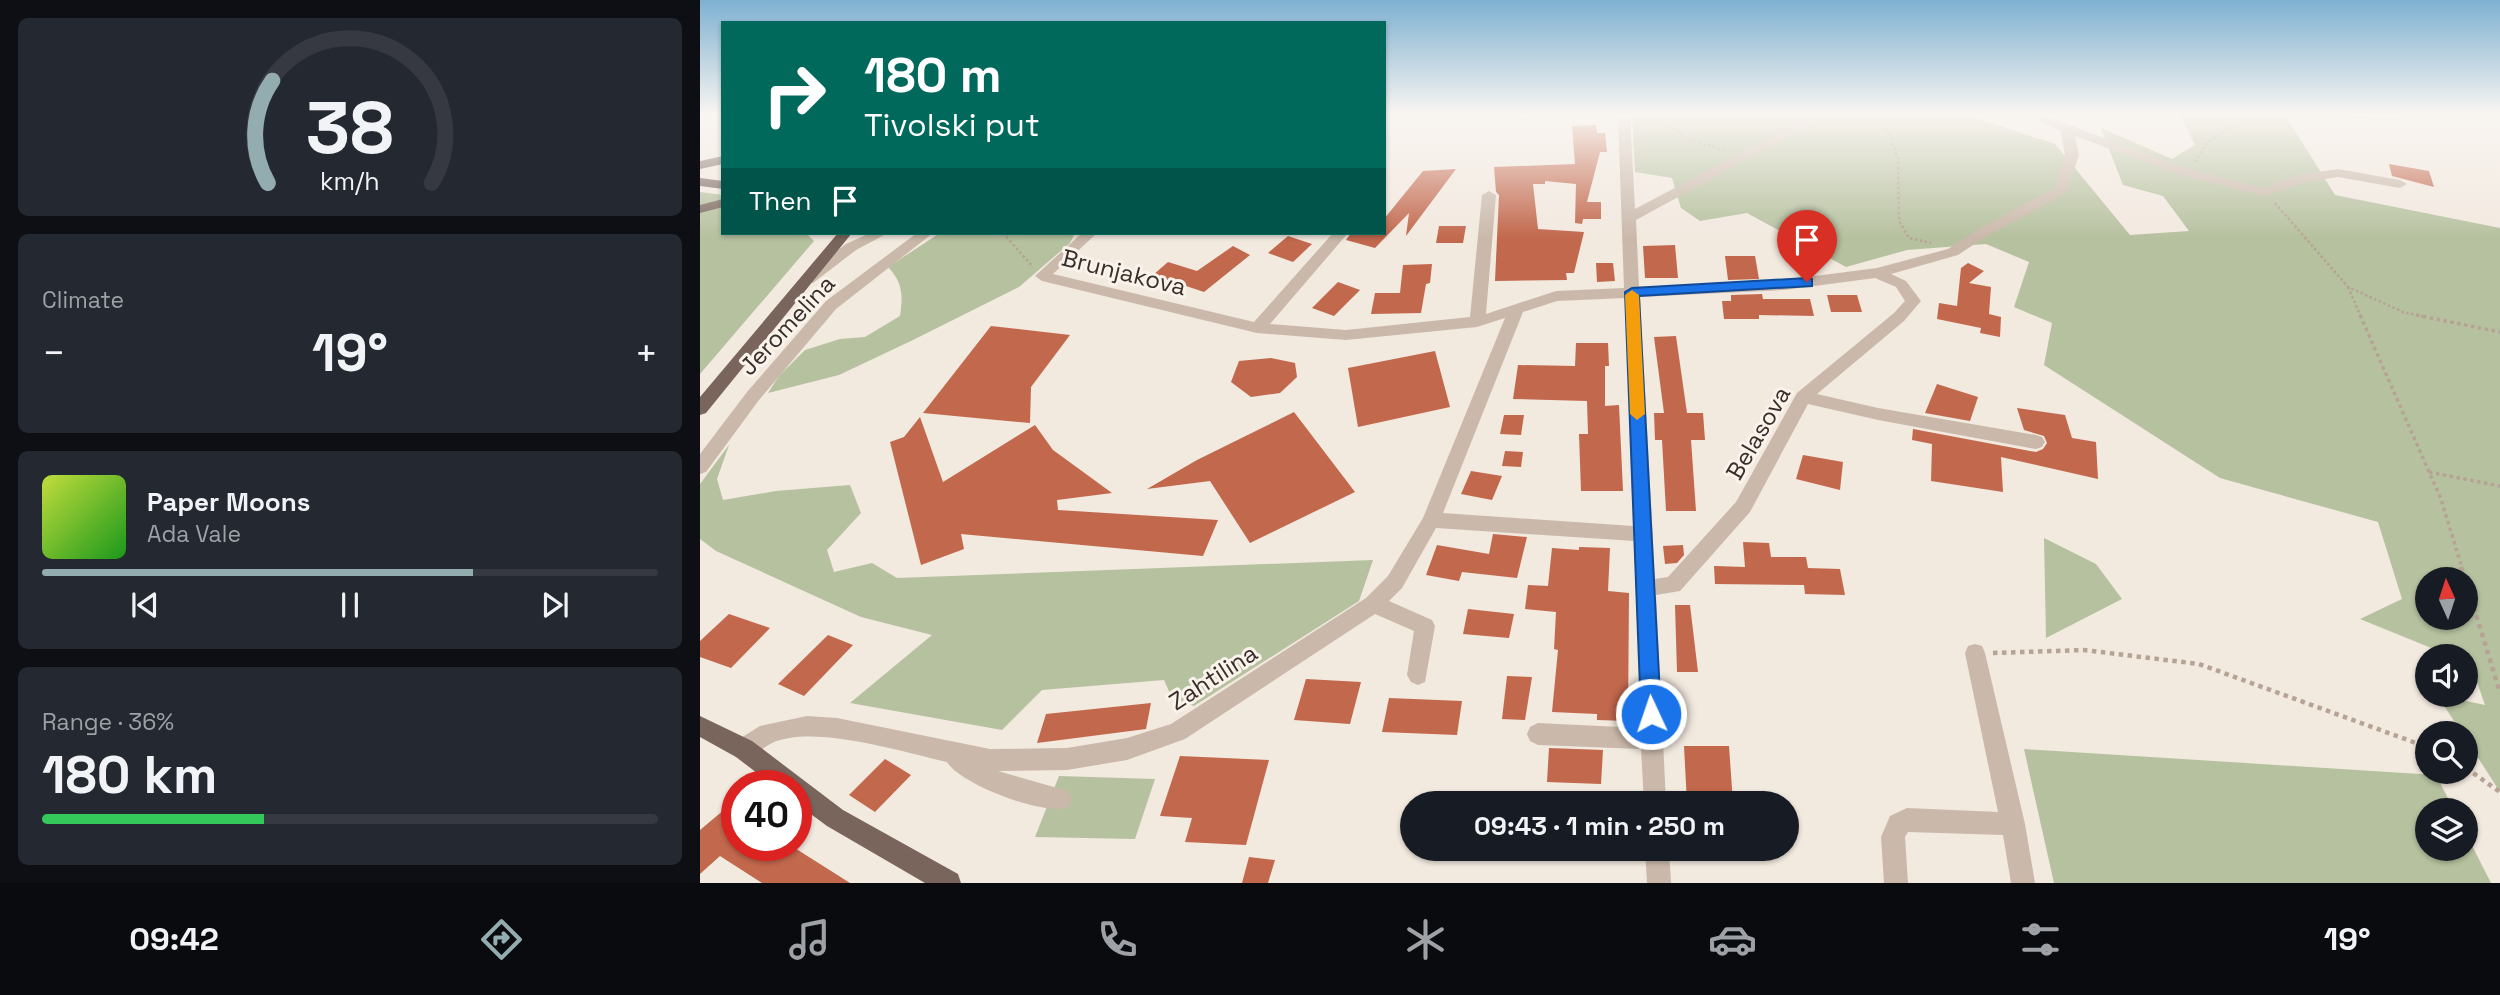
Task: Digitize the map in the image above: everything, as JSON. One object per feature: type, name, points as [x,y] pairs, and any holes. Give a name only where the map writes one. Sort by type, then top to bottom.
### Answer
[{"type":"main road","points":[[700,165],[721,160]]},
{"type":"main road","points":[[700,182],[721,185]]},
{"type":"main road","points":[[700,209],[721,204]]},
{"type":"main road","points":[[700,409],[808,280],[841,235]]},
{"type":"main road","points":[[700,726],[744,749],[772,770]]},
{"type":"main road","points":[[812,801],[835,818],[948,883]]},
{"type":"street","points":[[1625,156],[1654,791]]},
{"type":"street","points":[[1628,218],[1743,156]]},
{"type":"street","name":"Brunjakova","points":[[1042,276],[1256,328],[1346,335],[1477,322],[1556,296],[1784,285],[1877,273],[1957,249],[2061,190],[2072,156]]},
{"type":"street","points":[[2138,156],[2189,173],[2265,192],[2303,178],[2338,173],[2400,184]]},
{"type":"street","points":[[1477,322],[1489,195]]},
{"type":"street","points":[[808,280],[851,247],[873,235]]},
{"type":"street","name":"Jeromelina","points":[[700,467],[753,396],[831,305],[923,235]]},
{"type":"street","name":"Brunjakova","points":[[1042,276],[1088,235]]},
{"type":"street","points":[[1256,328],[1340,235]]},
{"type":"street","name":"Belasova","points":[[1646,588],[1673,585],[1743,507],[1803,397],[1899,317],[1913,301],[1901,284],[1877,273]]},
{"type":"street","name":"Zahtilina","points":[[744,749],[768,733],[807,726],[837,728],[956,754],[1016,761],[1068,759],[1127,749],[1177,732],[1373,604],[1395,582],[1431,520],[1517,308]]},
{"type":"street","points":[[1803,397],[1878,414],[2036,442]]},
{"type":"street","points":[[1431,520],[1643,534]]},
{"type":"street","points":[[1373,604],[1424,626],[1418,675]]},
{"type":"street","points":[[1975,653],[2023,883]]},
{"type":"street","points":[[1538,734],[1652,739]]},
{"type":"street","points":[[956,754],[959,762],[980,773],[1029,793],[1060,799]]},
{"type":"street","points":[[1896,883],[1893,837],[1898,824],[1907,820],[2012,824]]},
{"type":"street","points":[[1658,861],[1659,883]]},
{"type":"path","points":[[1897,156],[1899,221],[1909,238],[1957,249]]},
{"type":"path","points":[[2189,173],[2199,156]]},
{"type":"path","points":[[2265,192],[2348,287],[2441,499],[2462,567]]},
{"type":"path","points":[[1004,235],[1017,252],[1042,276]]},
{"type":"path","points":[[2348,287],[2403,312],[2500,332]]},
{"type":"path","points":[[2429,471],[2500,486]]},
{"type":"path","points":[[2478,620],[2500,693]]},
{"type":"path","points":[[1975,653],[2084,650],[2199,664],[2415,743]]},
{"type":"path","points":[[2478,776],[2500,792]]},
{"type":"green space","points":[[1634,156],[2065,156],[2130,235],[2189,231],[2163,196],[2123,185],[2112,156],[2166,156],[2172,159],[2177,156],[2311,156],[2335,195],[2500,228],[2500,792],[2478,758],[2478,721],[2454,721],[2445,707],[2485,705],[2478,685],[2478,644],[2421,644],[2360,619],[2402,599],[2378,522],[2220,478],[2044,365],[2052,323],[2014,307],[2029,262],[1986,244],[1907,250],[1846,267],[1747,213],[1700,221],[1681,208],[1672,178],[1635,172]]},
{"type":"green space","points":[[700,192],[721,195],[721,235],[808,235],[814,241],[700,374]]},
{"type":"green space","points":[[937,235],[1074,235],[1070,243],[1019,287],[839,375],[768,393],[779,376],[805,350],[840,339],[865,337],[900,316],[901,290],[897,278],[888,267]]},
{"type":"green space","points":[[729,445],[717,479],[723,500],[776,491],[850,485],[861,513],[827,550],[834,572],[872,563],[897,578],[1373,560],[1359,601],[1194,706],[1172,698],[1164,680],[1042,690],[1002,730],[850,703],[932,635],[861,617],[716,551],[700,539],[700,484]]},
{"type":"green space","points":[[2044,538],[2096,564],[2122,599],[2046,638]]},
{"type":"green space","points":[[2024,749],[2415,774],[2415,784],[2441,784],[2448,798],[2415,798],[2415,861],[2478,861],[2478,858],[2491,883],[2054,883]]},
{"type":"green space","points":[[1059,776],[1155,779],[1135,839],[1035,837]]},
{"type":"building","points":[[1574,156],[1599,156],[1587,202],[1601,202],[1601,219],[1583,219],[1582,224],[1575,223],[1576,184],[1545,181],[1545,184],[1533,184],[1538,229],[1584,232],[1574,273],[1566,273],[1567,280],[1495,281],[1499,195],[1496,192],[1494,167],[1575,164]]},
{"type":"building","points":[[2389,164],[2429,171],[2434,187],[2392,176]]},
{"type":"building","points":[[1456,169],[1406,236],[1409,213],[1375,248],[1346,240],[1350,235],[1386,235],[1386,217],[1423,171]]},
{"type":"building","points":[[1439,226],[1466,226],[1463,243],[1436,243]]},
{"type":"building","points":[[1288,236],[1312,244],[1293,262],[1268,253]]},
{"type":"building","points":[[1675,245],[1678,278],[1645,278],[1643,246]]},
{"type":"building","points":[[1233,246],[1250,255],[1204,292],[1153,275],[1168,262],[1197,271]]},
{"type":"building","points":[[1725,256],[1755,256],[1759,279],[1728,280]]},
{"type":"building","points":[[1596,263],[1613,263],[1615,281],[1597,282]]},
{"type":"building","points":[[1968,263],[1984,271],[1969,283],[1991,287],[1989,314],[2001,317],[2000,337],[1980,333],[1981,328],[1937,319],[1939,303],[1957,306],[1961,268]]},
{"type":"building","points":[[1432,264],[1430,283],[1426,284],[1421,313],[1371,314],[1375,293],[1400,293],[1403,265]]},
{"type":"building","points":[[1338,282],[1360,290],[1334,316],[1312,308]]},
{"type":"building","points":[[1762,294],[1763,299],[1810,299],[1814,316],[1759,315],[1759,319],[1724,319],[1722,301],[1731,301],[1731,295]]},
{"type":"building","points":[[1827,295],[1857,295],[1862,312],[1831,312]]},
{"type":"building","points":[[991,326],[1070,335],[1031,387],[1030,423],[923,413]]},
{"type":"building","points":[[1676,336],[1687,413],[1703,413],[1705,440],[1691,440],[1696,511],[1666,511],[1662,440],[1655,440],[1654,413],[1664,413],[1654,337]]},
{"type":"building","points":[[1576,343],[1608,343],[1605,406],[1619,405],[1623,491],[1581,491],[1579,434],[1588,434],[1587,401],[1513,399],[1518,365],[1575,366]]},
{"type":"building","points":[[1435,351],[1450,407],[1358,427],[1348,368]]},
{"type":"building","points":[[1271,358],[1295,363],[1297,377],[1280,393],[1251,397],[1231,382],[1239,361]]},
{"type":"building","points":[[1937,384],[1978,397],[1970,421],[1925,413]]},
{"type":"building","points":[[2017,408],[2065,415],[2072,438],[2096,442],[2098,479],[2001,457],[2003,492],[1931,481],[1932,444],[1912,440],[1913,429],[2036,452],[2043,449],[2047,443],[2044,436],[2024,430]]},
{"type":"building","points":[[1294,412],[1355,492],[1250,543],[1210,481],[1147,489],[1197,460]]},
{"type":"building","points":[[1504,415],[1524,415],[1521,435],[1500,434]]},
{"type":"building","points":[[920,417],[943,482],[1035,425],[1053,450],[1112,493],[1057,500],[1058,510],[1218,520],[1203,556],[961,534],[964,549],[921,565],[890,442],[904,437]]},
{"type":"building","points":[[1505,451],[1523,452],[1521,467],[1502,466]]},
{"type":"building","points":[[1803,455],[1843,462],[1840,490],[1796,479]]},
{"type":"building","points":[[1471,471],[1502,476],[1492,500],[1461,494]]},
{"type":"building","points":[[1493,534],[1527,537],[1517,578],[1462,572],[1459,581],[1426,575],[1437,545],[1489,554]]},
{"type":"building","points":[[1743,542],[1769,543],[1771,557],[1806,557],[1808,568],[1840,569],[1845,595],[1805,594],[1804,585],[1715,584],[1714,566],[1745,567]]},
{"type":"building","points":[[1683,545],[1684,555],[1677,563],[1665,564],[1663,546]]},
{"type":"building","points":[[1579,547],[1610,548],[1608,591],[1629,593],[1628,721],[1597,720],[1597,714],[1552,712],[1558,650],[1554,649],[1556,612],[1525,609],[1528,585],[1548,586],[1552,548],[1579,550]]},
{"type":"building","points":[[1675,605],[1690,605],[1698,672],[1677,672]]},
{"type":"building","points":[[1468,609],[1514,614],[1509,638],[1463,634]]},
{"type":"building","points":[[729,614],[770,628],[731,668],[700,657],[700,641]]},
{"type":"building","points":[[828,635],[853,645],[804,696],[778,684]]},
{"type":"building","points":[[1507,676],[1532,677],[1525,720],[1502,719]]},
{"type":"building","points":[[1306,679],[1361,682],[1350,724],[1294,720]]},
{"type":"building","points":[[1389,698],[1462,701],[1457,735],[1382,732]]},
{"type":"building","points":[[1151,703],[1146,729],[1037,743],[1046,714]]},
{"type":"building","points":[[1684,746],[1729,746],[1732,791],[1686,791]]},
{"type":"building","points":[[1549,748],[1603,750],[1601,784],[1547,782]]},
{"type":"building","points":[[1180,756],[1269,760],[1246,845],[1185,842],[1192,818],[1160,816]]},
{"type":"building","points":[[885,759],[911,775],[875,812],[849,795]]},
{"type":"building","points":[[721,812],[721,857],[700,874],[700,830]]},
{"type":"building","points":[[1249,857],[1275,860],[1268,883],[1242,883]]},
{"type":"building","points":[[812,859],[850,883],[762,883],[728,861]]},
{"type":"slow traffic","points":[[1632,295],[1637,414]]},
{"type":"route","points":[[1651,714],[1632,292],[1807,282]]}]
